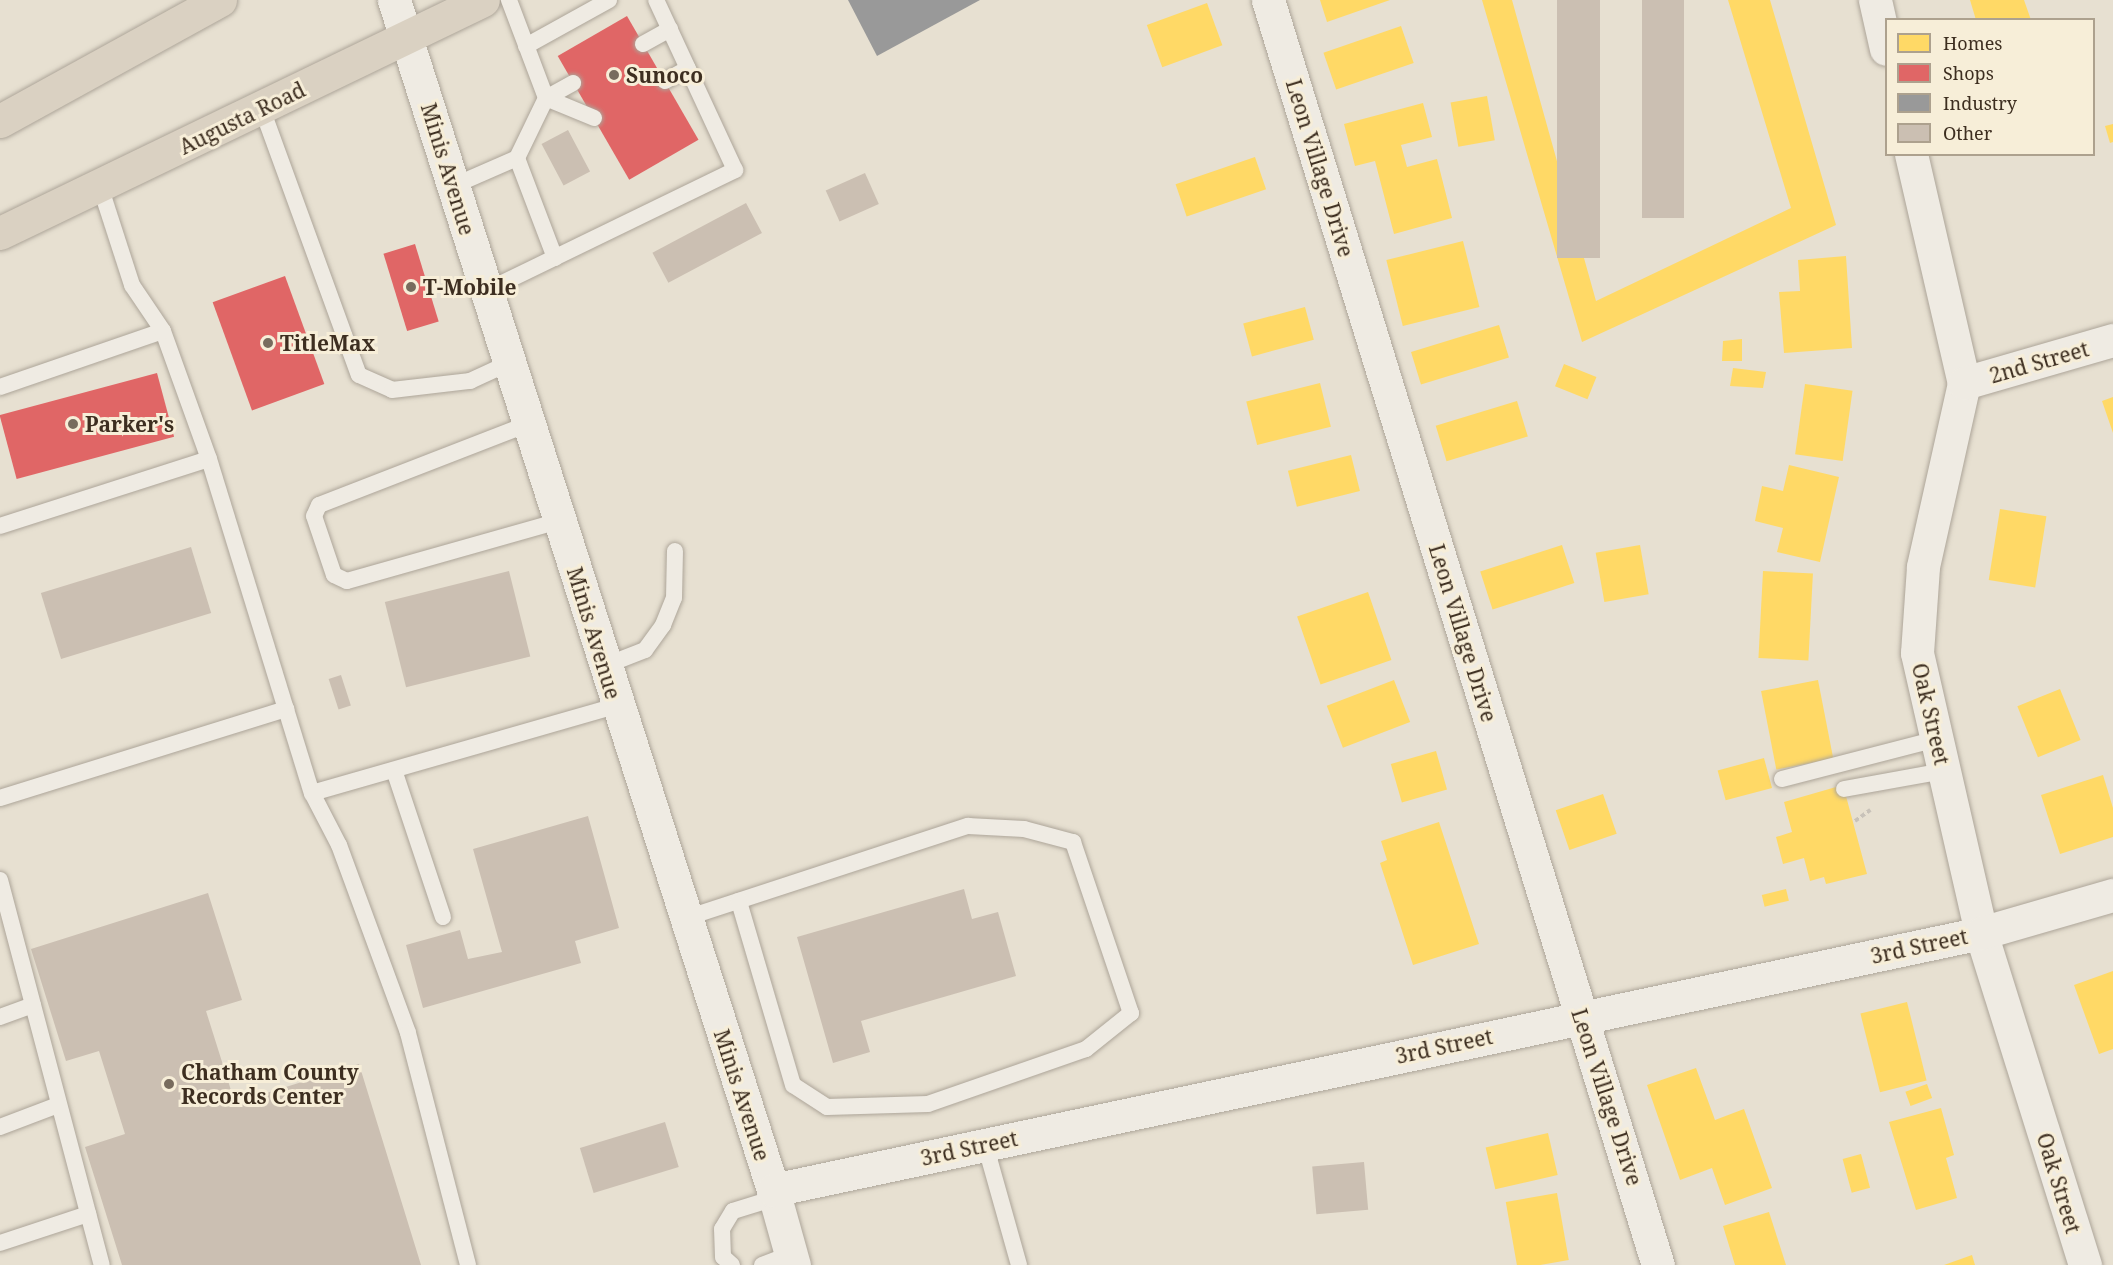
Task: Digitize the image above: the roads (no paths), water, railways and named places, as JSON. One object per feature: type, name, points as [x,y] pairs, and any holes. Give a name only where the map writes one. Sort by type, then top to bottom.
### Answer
[{"type":"highway","points":[[0,121],[220,0]]},
{"type":"highway","name":"Augusta Road","points":[[0,233],[262,109],[483,0]]},
{"type":"street","name":"Minis Avenue","points":[[394,0],[616,706],[774,1194],[782,1261]]},
{"type":"street","name":"Leon Village Drive","points":[[1268,0],[1658,1265]]},
{"type":"street","points":[[1875,0],[1885,41]]},
{"type":"street","name":"Oak Street","points":[[1911,156],[1964,383],[1923,567],[1917,653],[1981,933],[2085,1265]]},
{"type":"street","name":"2nd Street","points":[[1964,383],[2113,340]]},
{"type":"street","name":"3rd Street","points":[[774,1194],[985,1144],[1981,933],[2113,895]]},
{"type":"lane","points":[[509,0],[546,98],[594,118]]},
{"type":"lane","points":[[526,46],[609,0]]},
{"type":"lane","points":[[486,291],[735,170],[656,0]]},
{"type":"lane","points":[[643,44],[670,29]]},
{"type":"lane","points":[[664,81],[688,68]]},
{"type":"lane","points":[[453,186],[517,158],[546,98],[573,83]]},
{"type":"lane","points":[[262,109],[359,375],[392,390],[471,381],[509,363]]},
{"type":"lane","points":[[517,158],[555,258]]},
{"type":"lane","points":[[99,186],[132,285],[163,330],[209,459],[312,793],[339,845],[408,1032],[468,1265]]},
{"type":"lane","points":[[0,387],[163,330]]},
{"type":"lane","points":[[528,424],[319,505],[314,516],[334,575],[347,581],[559,521]]},
{"type":"lane","points":[[0,526],[209,459]]},
{"type":"lane","points":[[604,666],[645,650],[663,625],[674,598],[675,551]]},
{"type":"lane","points":[[312,793],[616,706]]},
{"type":"lane","points":[[0,798],[286,710]]},
{"type":"lane","points":[[1782,779],[1937,739]]},
{"type":"lane","points":[[394,770],[443,917]]},
{"type":"lane","points":[[1844,789],[1944,771]]},
{"type":"lane","points":[[686,918],[968,826],[1024,829],[1073,842],[1131,1013],[1086,1049],[928,1104],[827,1107],[793,1085],[739,902]]},
{"type":"lane","points":[[0,880],[102,1265]]},
{"type":"lane","points":[[0,1017],[33,1005]]},
{"type":"lane","points":[[0,1127],[58,1105]]},
{"type":"lane","points":[[985,1144],[1019,1265]]},
{"type":"lane","points":[[732,1265],[723,1257],[722,1229],[733,1211],[774,1194]]},
{"type":"lane","points":[[0,1243],[88,1214]]},
{"type":"place","name":"Sunoco","points":[[614,75]]},
{"type":"place","name":"T-Mobile","points":[[411,287]]},
{"type":"place","name":"TitleMax","points":[[268,343]]},
{"type":"place","name":"Parker's","points":[[73,424]]},
{"type":"place","name":"Chatham County Records Center","points":[[169,1084]]}]
